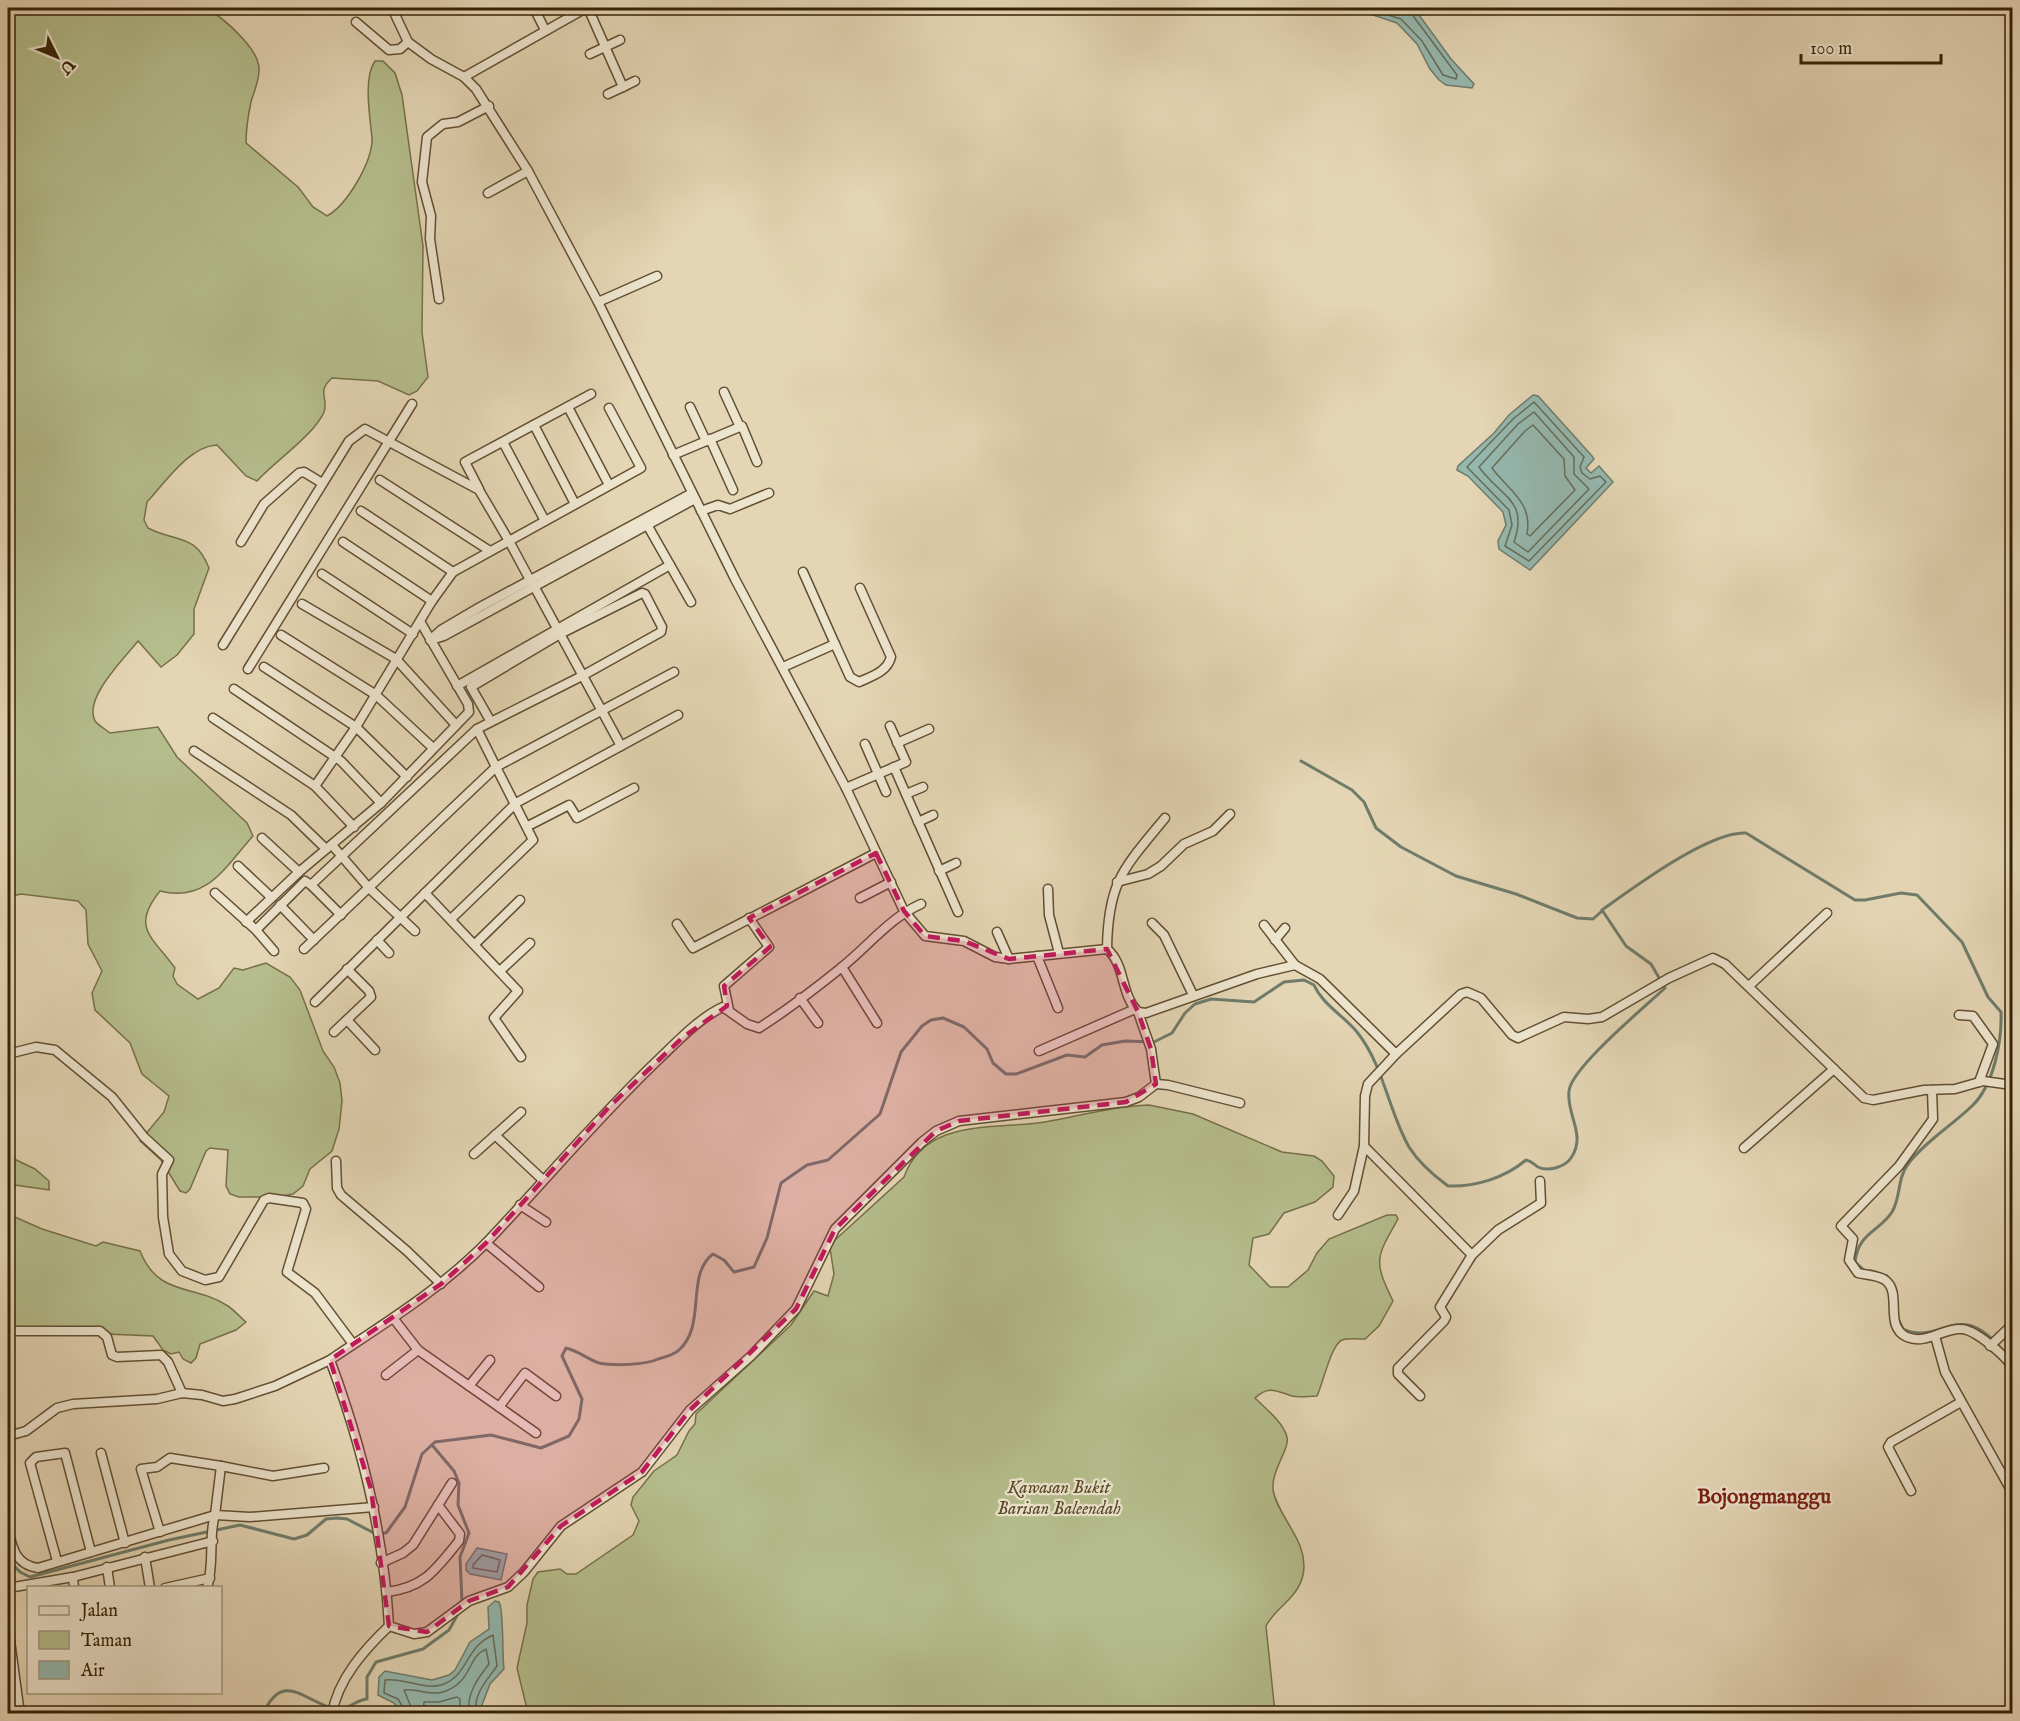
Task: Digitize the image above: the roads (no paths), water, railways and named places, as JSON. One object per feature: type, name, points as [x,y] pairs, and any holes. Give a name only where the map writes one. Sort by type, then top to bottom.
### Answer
[{"type":"street","points":[[392,8],[408,42],[431,59],[464,77],[489,106],[528,171],[598,302],[693,496],[846,788],[904,911],[925,936],[964,941],[995,957],[1009,959],[1107,949]]},
{"type":"street","points":[[534,8],[545,30]]},
{"type":"street","points":[[464,77],[587,8],[623,87]]},
{"type":"street","points":[[356,22],[389,50],[400,49],[408,42]]},
{"type":"street","points":[[590,54],[620,40]]},
{"type":"street","points":[[608,94],[635,81]]},
{"type":"street","points":[[439,299],[430,239],[431,216],[422,182],[427,137],[443,124],[458,122],[489,106]]},
{"type":"street","points":[[488,193],[528,171]]},
{"type":"street","points":[[598,302],[657,276]]},
{"type":"street","points":[[724,392],[757,462]]},
{"type":"street","points":[[591,394],[465,462],[621,746]]},
{"type":"street","points":[[248,669],[412,404]]},
{"type":"street","points":[[568,407],[609,485]]},
{"type":"street","points":[[690,407],[733,490]]},
{"type":"street","points":[[315,786],[357,727],[396,659],[453,572],[641,468],[609,408]]},
{"type":"street","points":[[534,425],[575,504]]},
{"type":"street","points":[[673,455],[740,427]]},
{"type":"street","points":[[223,645],[322,483],[349,441],[360,431],[365,429],[479,490]]},
{"type":"street","points":[[502,442],[545,521]]},
{"type":"street","points":[[241,543],[264,504],[299,472],[304,472],[322,483]]},
{"type":"street","points":[[380,480],[490,551]]},
{"type":"street","points":[[701,511],[718,505],[730,509],[769,493]]},
{"type":"street","points":[[430,640],[444,636],[482,610],[693,496]]},
{"type":"street","points":[[362,511],[453,572]]},
{"type":"street","points":[[646,522],[691,602]]},
{"type":"street","points":[[343,543],[432,601]]},
{"type":"street","points":[[491,722],[471,687],[670,565]]},
{"type":"street","points":[[803,572],[850,677],[859,682],[887,668],[891,657],[860,588]]},
{"type":"street","points":[[322,574],[413,634]]},
{"type":"street","points":[[311,885],[477,729],[582,676],[661,632],[662,627],[642,593],[559,631],[457,686]]},
{"type":"street","points":[[302,604],[396,659],[456,725]]},
{"type":"street","points":[[246,922],[298,872],[381,803],[469,712],[468,704],[421,623]]},
{"type":"street","points":[[281,635],[376,695],[433,748]]},
{"type":"street","points":[[783,667],[835,644]]},
{"type":"street","points":[[264,667],[357,727],[407,777]]},
{"type":"street","points":[[304,949],[496,766],[674,672]]},
{"type":"street","points":[[234,689],[336,758],[381,803]]},
{"type":"street","points":[[315,1002],[516,803],[678,715]]},
{"type":"street","points":[[213,718],[315,786],[354,827]]},
{"type":"street","points":[[846,788],[906,762],[890,726]]},
{"type":"street","points":[[451,919],[533,840],[528,825],[477,729]]},
{"type":"street","points":[[897,742],[929,729]]},
{"type":"street","points":[[865,744],[886,792]]},
{"type":"street","points":[[194,751],[291,815],[340,856],[369,888],[401,915],[415,931]]},
{"type":"street","points":[[894,767],[958,912]]},
{"type":"street","points":[[906,794],[922,787]]},
{"type":"street","points":[[528,825],[569,805],[577,818],[634,788]]},
{"type":"street","points":[[1117,882],[1148,873],[1161,866],[1184,844],[1213,831],[1230,814]]},
{"type":"street","points":[[918,822],[933,815]]},
{"type":"street","points":[[1156,1084],[1149,1045],[1136,1011],[1126,996],[1116,959],[1107,949],[1110,902],[1117,882],[1126,865],[1165,818]]},
{"type":"street","points":[[262,838],[298,872]]},
{"type":"street","points":[[677,924],[693,948],[876,853]]},
{"type":"street","points":[[939,870],[956,863]]},
{"type":"street","points":[[238,866],[271,897]]},
{"type":"street","points":[[256,930],[305,881],[340,915]]},
{"type":"street","points":[[860,898],[891,882]]},
{"type":"street","points":[[1048,889],[1049,915],[1059,953]]},
{"type":"street","points":[[215,893],[256,930],[274,951]]},
{"type":"street","points":[[425,893],[476,943],[518,991],[494,1018],[521,1057]]},
{"type":"street","points":[[476,943],[520,900]]},
{"type":"street","points":[[8,1436],[26,1431],[57,1408],[65,1406],[157,1399],[182,1393],[202,1395],[223,1401],[236,1399],[275,1386],[330,1360],[394,1319],[441,1284],[486,1243],[610,1106],[682,1038],[716,1011],[723,1007],[747,1024],[759,1028],[777,1018],[842,967],[904,911],[921,904]]},
{"type":"street","points":[[280,906],[314,940]]},
{"type":"street","points":[[1749,986],[1827,913]]},
{"type":"street","points":[[729,1010],[724,986],[769,947],[749,918]]},
{"type":"street","points":[[1152,923],[1164,935],[1193,995]]},
{"type":"street","points":[[1264,925],[1295,965],[1320,979],[1396,1054]]},
{"type":"street","points":[[1275,940],[1285,928]]},
{"type":"street","points":[[998,932],[1009,959]]},
{"type":"street","points":[[377,940],[389,953]]},
{"type":"street","points":[[501,970],[530,943]]},
{"type":"street","points":[[1037,956],[1058,1008]]},
{"type":"street","points":[[1338,1215],[1354,1191],[1364,1146],[1365,1096],[1379,1070],[1461,994],[1467,992],[1481,998],[1512,1035],[1518,1038],[1564,1017],[1588,1019],[1602,1017],[1669,978],[1713,958],[1725,964],[1749,986],[1858,1094],[1873,1100],[1932,1090],[1955,1089],[1981,1081],[2013,1085]]},
{"type":"street","points":[[1039,1050],[1136,1011],[1154,1012],[1193,995],[1257,974],[1295,965]]},
{"type":"street","points":[[842,967],[877,1023]]},
{"type":"street","points":[[334,1032],[371,995],[347,969]]},
{"type":"street","points":[[800,998],[818,1023]]},
{"type":"street","points":[[1959,1015],[1972,1017],[1993,1044],[1981,1081]]},
{"type":"street","points":[[347,1020],[375,1050]]},
{"type":"street","points":[[8,1054],[36,1047],[55,1050],[112,1096],[144,1137],[170,1160],[162,1174],[163,1217],[169,1254],[182,1271],[205,1280],[219,1277],[264,1200],[269,1198],[303,1203],[306,1209],[287,1272],[315,1293],[353,1344]]},
{"type":"street","points":[[1744,1148],[1834,1069]]},
{"type":"street","points":[[389,1626],[414,1634],[427,1632],[436,1628],[458,1608],[470,1601],[508,1587],[524,1572],[561,1526],[642,1472],[690,1410],[752,1356],[796,1310],[835,1229],[936,1131],[959,1121],[1125,1102],[1139,1097],[1156,1084],[1240,1103]]},
{"type":"street","points":[[1932,1090],[1933,1119],[1899,1166],[1841,1226],[1852,1239],[1849,1260],[1858,1274],[1881,1278],[1888,1282],[1891,1288],[1895,1324],[1901,1333],[1909,1338],[1922,1339],[1961,1329],[1970,1331],[1994,1343],[2013,1366]]},
{"type":"street","points":[[474,1154],[520,1112]]},
{"type":"street","points":[[495,1135],[543,1180]]},
{"type":"street","points":[[1364,1146],[1472,1255]]},
{"type":"street","points":[[336,1161],[337,1188],[341,1195],[407,1251],[441,1284]]},
{"type":"street","points":[[1419,1396],[1397,1370],[1444,1321],[1446,1317],[1440,1307],[1472,1255],[1498,1230],[1539,1204],[1540,1181]]},
{"type":"street","points":[[520,1205],[546,1222]]},
{"type":"street","points":[[486,1243],[539,1287]]},
{"type":"street","points":[[394,1319],[418,1350],[536,1433]]},
{"type":"street","points":[[1994,1343],[2013,1325]]},
{"type":"street","points":[[8,1331],[100,1331],[107,1337],[112,1355],[117,1357],[161,1355],[168,1362],[182,1393]]},
{"type":"street","points":[[1935,1336],[1945,1372],[2013,1492]]},
{"type":"street","points":[[386,1375],[418,1350]]},
{"type":"street","points":[[330,1360],[353,1423],[374,1507],[387,1592],[389,1626],[359,1657],[334,1704],[332,1713]]},
{"type":"street","points":[[470,1386],[490,1360]]},
{"type":"street","points":[[499,1407],[525,1374],[556,1396]]},
{"type":"street","points":[[1911,1491],[1888,1447],[1891,1442],[1961,1402]]},
{"type":"street","points":[[57,1561],[30,1462],[36,1456],[65,1453],[91,1552]]},
{"type":"street","points":[[101,1453],[125,1543]]},
{"type":"street","points":[[160,1532],[141,1469],[157,1467],[170,1458],[273,1476],[324,1468]]},
{"type":"street","points":[[207,1586],[213,1539],[211,1527],[221,1466]]},
{"type":"street","points":[[381,1563],[414,1545],[452,1483]]},
{"type":"street","points":[[387,1592],[420,1584],[459,1541],[460,1534],[438,1505]]},
{"type":"street","points":[[8,1529],[14,1553],[21,1562],[38,1568],[214,1515],[250,1517],[374,1507]]},
{"type":"street","points":[[39,1586],[213,1539]]},
{"type":"street","points":[[145,1557],[150,1586]]},
{"type":"street","points":[[107,1567],[110,1586]]},
{"type":"street","points":[[73,1577],[74,1586]]},
{"type":"street","points":[[170,1586],[210,1578]]},
{"type":"street","points":[[8,1588],[27,1587]]},
{"type":"street","points":[[8,1626],[20,1713]]},
{"type":"water","points":[[1352,8],[1414,8],[1451,59],[1474,84],[1472,88],[1446,85],[1439,80],[1430,69],[1417,44],[1397,23]]},
{"type":"water","points":[[1533,395],[1538,396],[1592,456],[1594,459],[1586,468],[1591,473],[1599,466],[1613,482],[1530,570],[1499,549],[1498,541],[1506,525],[1503,512],[1468,476],[1457,470],[1458,466],[1494,433],[1509,415]]},
{"type":"water","points":[[477,1548],[507,1554],[501,1580],[470,1574],[466,1570],[466,1564]]},
{"type":"water","points":[[495,1601],[499,1602],[502,1614],[504,1669],[490,1684],[482,1705],[485,1713],[403,1713],[394,1703],[378,1695],[379,1677],[385,1671],[432,1680],[449,1675],[455,1670],[470,1642],[489,1629],[488,1607]]},
{"type":"waterway","points":[[1301,761],[1352,790],[1364,802],[1376,828],[1401,847],[1456,876],[1516,894],[1577,918],[1593,919],[1602,911]]},
{"type":"waterway","points":[[8,1560],[20,1572],[30,1577],[169,1540],[240,1525],[294,1539],[307,1535],[326,1519],[337,1518],[347,1519],[374,1533],[386,1533],[405,1507],[422,1454],[435,1442],[491,1435],[541,1448],[569,1436],[579,1419],[582,1399],[562,1356],[566,1348],[599,1363],[621,1365],[652,1361],[672,1355],[679,1350],[687,1340],[692,1327],[697,1287],[705,1263],[713,1254],[724,1260],[734,1272],[754,1267],[767,1238],[781,1183],[807,1165],[828,1160],[880,1114],[901,1052],[922,1026],[931,1020],[943,1018],[964,1027],[987,1049],[993,1063],[1006,1074],[1016,1074],[1067,1055],[1085,1057],[1102,1045],[1125,1041],[1154,1042],[1172,1033],[1185,1013],[1195,1004],[1211,999],[1254,1002],[1284,982],[1304,980],[1314,985],[1328,1004],[1357,1032],[1374,1059],[1409,1147],[1417,1158],[1448,1186],[1469,1185],[1489,1180],[1509,1172],[1526,1160],[1542,1168],[1551,1169],[1561,1166],[1571,1158],[1577,1141],[1569,1100],[1569,1091],[1573,1081],[1595,1053],[1665,988],[1651,964],[1626,946],[1602,910],[1672,862],[1712,841],[1730,835],[1746,833],[1855,900],[1901,893],[1917,895],[1962,942],[1988,997],[2001,1012],[1998,1049],[1986,1087],[1972,1106],[1908,1164],[1902,1176],[1892,1212],[1865,1239],[1857,1252],[1855,1262],[1864,1270]]},
{"type":"waterway","points":[[1871,1271],[1887,1276],[1894,1286]]},
{"type":"waterway","points":[[1898,1319],[1903,1329],[1917,1333],[1962,1324],[1974,1327],[1988,1335],[2004,1352]]},
{"type":"waterway","points":[[432,1445],[454,1471],[459,1483],[458,1505],[469,1533],[460,1557],[462,1602]]},
{"type":"waterway","points":[[263,1714],[271,1700],[279,1693],[288,1691],[297,1692],[337,1709],[367,1699],[367,1677],[376,1662],[423,1649],[449,1630],[459,1612]]},
{"type":"district","name":"Bojongmanggu","points":[[1764,1496]]},
{"type":"park label","name":"Kawasan Bukit Barisan Baleendah","points":[[1059,1497]]}]
